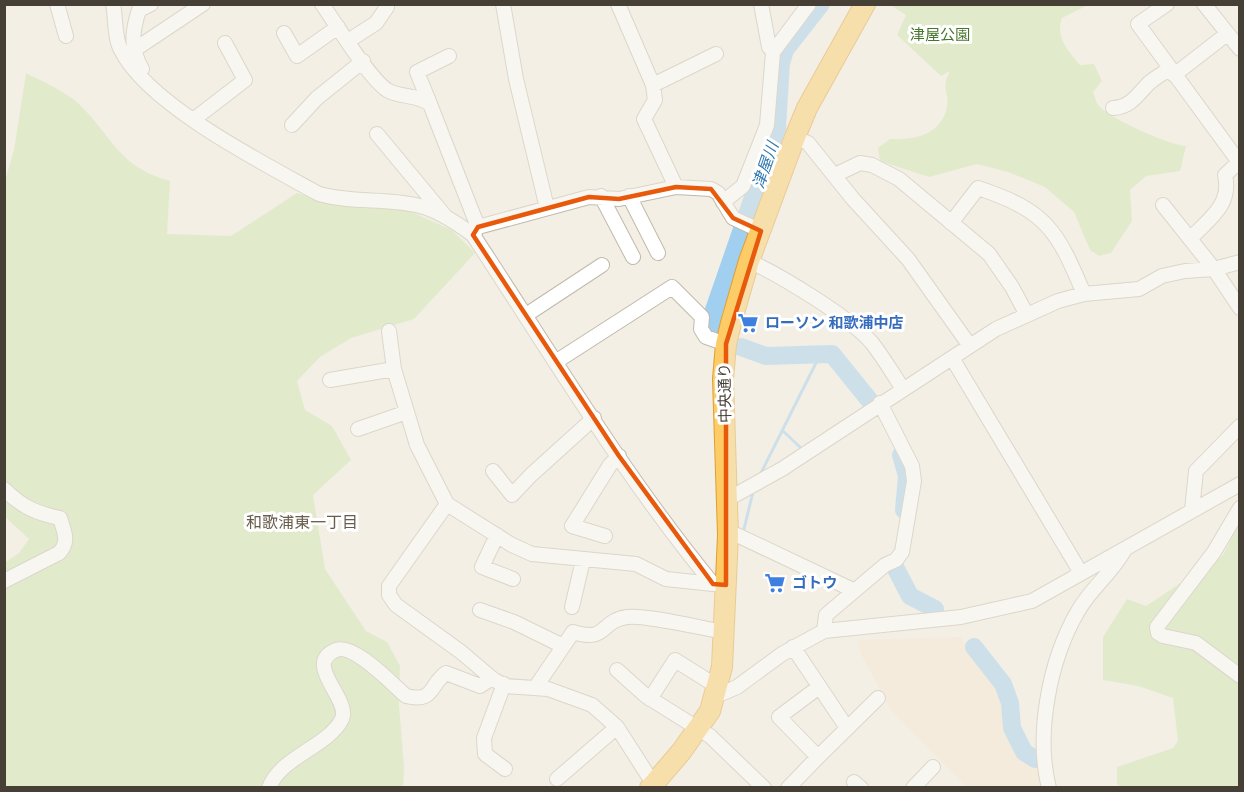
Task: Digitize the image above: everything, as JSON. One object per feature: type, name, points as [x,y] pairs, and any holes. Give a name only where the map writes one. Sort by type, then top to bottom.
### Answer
[{"type":"highway","name":"中央通り","points":[[653,786],[699,728],[717,692],[725,632],[719,584],[728,535],[723,380],[726,344],[749,261],[750,227],[812,99],[865,4]]},
{"type":"street","points":[[57,4],[66,36]]},
{"type":"street","points":[[113,4],[120,49],[146,82],[193,120],[319,194],[342,200],[417,205],[476,231],[589,196],[619,199],[675,187],[711,189],[718,193],[723,202],[750,227]]},
{"type":"street","points":[[146,82],[132,39],[139,10],[151,4]]},
{"type":"street","points":[[134,50],[203,4]]},
{"type":"street","points":[[322,4],[387,90],[422,97],[430,104]]},
{"type":"street","points":[[503,4],[516,79],[547,208]]},
{"type":"street","points":[[618,4],[653,85],[655,100],[644,118],[675,187]]},
{"type":"street","points":[[761,4],[769,47],[773,52]]},
{"type":"street","points":[[723,202],[743,186],[762,138],[766,124],[773,52],[809,4]]},
{"type":"street","points":[[1167,4],[1138,24],[1239,162],[1225,175],[1228,188],[1226,198],[1190,239]]},
{"type":"street","points":[[1204,4],[1239,49]]},
{"type":"street","points":[[348,41],[376,23],[387,7]]},
{"type":"street","points":[[284,33],[297,56],[338,27]]},
{"type":"street","points":[[1113,108],[1122,108],[1136,99],[1150,82],[1172,72],[1227,34]]},
{"type":"street","points":[[193,120],[245,80],[225,43]]},
{"type":"street","points":[[653,85],[716,54]]},
{"type":"street","points":[[449,56],[417,72],[476,231],[526,315],[619,456],[719,584]]},
{"type":"street","points":[[292,125],[317,98],[363,60]]},
{"type":"street","points":[[377,134],[446,217]]},
{"type":"street","points":[[795,138],[808,143],[853,199],[908,259],[970,346]]},
{"type":"street","points":[[835,175],[860,163],[872,165],[899,179],[988,254],[1012,287],[1027,315]]},
{"type":"street","points":[[951,223],[978,188],[1019,204],[1057,235],[1066,250],[1084,294]]},
{"type":"street","points":[[602,196],[633,257]]},
{"type":"street","points":[[629,196],[658,253]]},
{"type":"street","points":[[1163,205],[1214,269],[1239,308]]},
{"type":"street","points":[[749,261],[765,268],[852,324],[872,342],[903,389]]},
{"type":"street","points":[[728,500],[782,469],[996,329],[1058,301],[1084,294],[1139,289],[1162,276],[1185,271],[1214,269],[1239,262]]},
{"type":"street","points":[[526,315],[602,265]]},
{"type":"street","points":[[557,361],[672,287],[702,316],[702,334],[709,340],[726,344]]},
{"type":"street","points":[[389,331],[394,369],[417,445],[447,504],[532,554],[636,564],[666,579],[719,584]]},
{"type":"street","points":[[952,357],[1081,573]]},
{"type":"street","points":[[330,380],[394,369]]},
{"type":"street","points":[[824,631],[826,615],[853,590],[896,560],[902,552],[914,481],[912,466],[880,403]]},
{"type":"street","points":[[358,429],[407,412]]},
{"type":"street","points":[[493,471],[512,495],[594,418]]},
{"type":"street","points":[[1192,510],[1196,471],[1239,426]]},
{"type":"street","points":[[605,536],[572,526],[610,465],[619,456]]},
{"type":"street","points":[[650,699],[675,660],[717,692],[737,687],[793,647],[824,631],[971,615],[1032,601],[1239,484]]},
{"type":"street","points":[[4,489],[18,503],[34,513],[60,518],[66,540],[64,548],[59,553],[4,581]]},
{"type":"street","points":[[447,504],[389,586],[389,595],[396,605],[498,681],[548,689],[592,705],[617,727],[653,786]]},
{"type":"street","points":[[1239,508],[1214,552],[1157,627],[1158,633],[1162,636],[1196,643],[1239,676]]},
{"type":"street","points":[[497,535],[482,567],[513,579]]},
{"type":"street","points":[[728,535],[737,535],[853,590]]},
{"type":"street","points":[[1049,788],[1043,765],[1046,699],[1066,634],[1078,609],[1117,565],[1125,549]]},
{"type":"street","points":[[572,607],[583,560]]},
{"type":"street","points":[[480,610],[514,622],[563,646]]},
{"type":"street","points":[[535,688],[573,632],[589,637],[600,634],[614,620],[630,616],[725,632]]},
{"type":"street","points":[[793,647],[847,728]]},
{"type":"street","points":[[269,788],[273,776],[330,732],[341,720],[343,712],[324,668],[326,658],[333,651],[343,648],[356,653],[406,696],[416,699],[427,696],[446,673],[480,687],[498,681]]},
{"type":"street","points":[[617,670],[630,684],[650,699],[699,728],[764,788]]},
{"type":"street","points":[[498,681],[484,738],[484,754],[505,769]]},
{"type":"street","points":[[818,757],[778,717],[819,687]]},
{"type":"street","points":[[788,788],[878,698]]},
{"type":"street","points":[[557,778],[617,727]]},
{"type":"street","points":[[913,788],[933,767]]},
{"type":"highlighted area","points":[[676,187],[711,189],[733,218],[761,231],[726,344],[726,585],[713,584],[619,456],[473,235],[478,227],[589,197],[619,199]]},
{"type":"shaded area","points":[[960,637],[1002,690],[1003,709],[1013,737],[1022,754],[1037,763],[1045,787],[966,787],[890,709],[861,654],[858,640]]},
{"type":"green space","name":"津屋公園","points":[[889,4],[1088,5],[1062,18],[1060,31],[1061,38],[1080,65],[1094,64],[1102,81],[1093,92],[1098,105],[1126,124],[1186,146],[1180,171],[1146,176],[1130,190],[1132,221],[1111,253],[1099,256],[1090,250],[1074,212],[1045,187],[1008,172],[977,164],[929,177],[880,161],[878,148],[890,139],[917,137],[939,124],[947,107],[945,86],[950,71],[941,76],[897,35],[906,15]]},
{"type":"green space","points":[[26,73],[61,91],[79,104],[118,150],[139,168],[170,181],[167,234],[231,236],[297,193],[330,203],[407,210],[452,230],[475,253],[414,319],[351,338],[320,357],[297,381],[305,410],[332,426],[351,460],[313,495],[325,569],[366,631],[387,642],[400,666],[399,705],[404,767],[403,787],[5,787],[4,563],[19,553],[29,539],[4,516],[5,181],[14,150]]},
{"type":"green space","points":[[1239,523],[1239,787],[1122,788],[1117,784],[1117,767],[1173,748],[1178,741],[1173,698],[1138,686],[1103,680],[1103,637],[1127,599],[1146,606],[1223,555]]},
{"type":"waterway","name":"津屋川","points":[[715,330],[711,325],[714,310],[777,128],[781,63],[785,50],[821,4]]},
{"type":"waterway","name":"津屋川","points":[[741,347],[766,356],[832,354],[870,401]]},
{"type":"waterway","points":[[760,475],[817,361],[813,354]]},
{"type":"waterway","points":[[783,431],[802,449]]},
{"type":"waterway","name":"津屋川","points":[[901,455],[907,476],[904,510]]},
{"type":"waterway","points":[[743,533],[753,492]]},
{"type":"waterway","name":"津屋川","points":[[895,567],[910,596],[935,609]]},
{"type":"waterway","name":"津屋川","points":[[974,647],[1003,684],[1010,703],[1012,728],[1024,752],[1035,759]]},
{"type":"place","name":"ローソン 和歌浦中店","points":[[748,323]]},
{"type":"place","name":"ゴトウ","points":[[775,583]]},
{"type":"district","name":"和歌浦東一丁目","points":[[302,522]]}]
